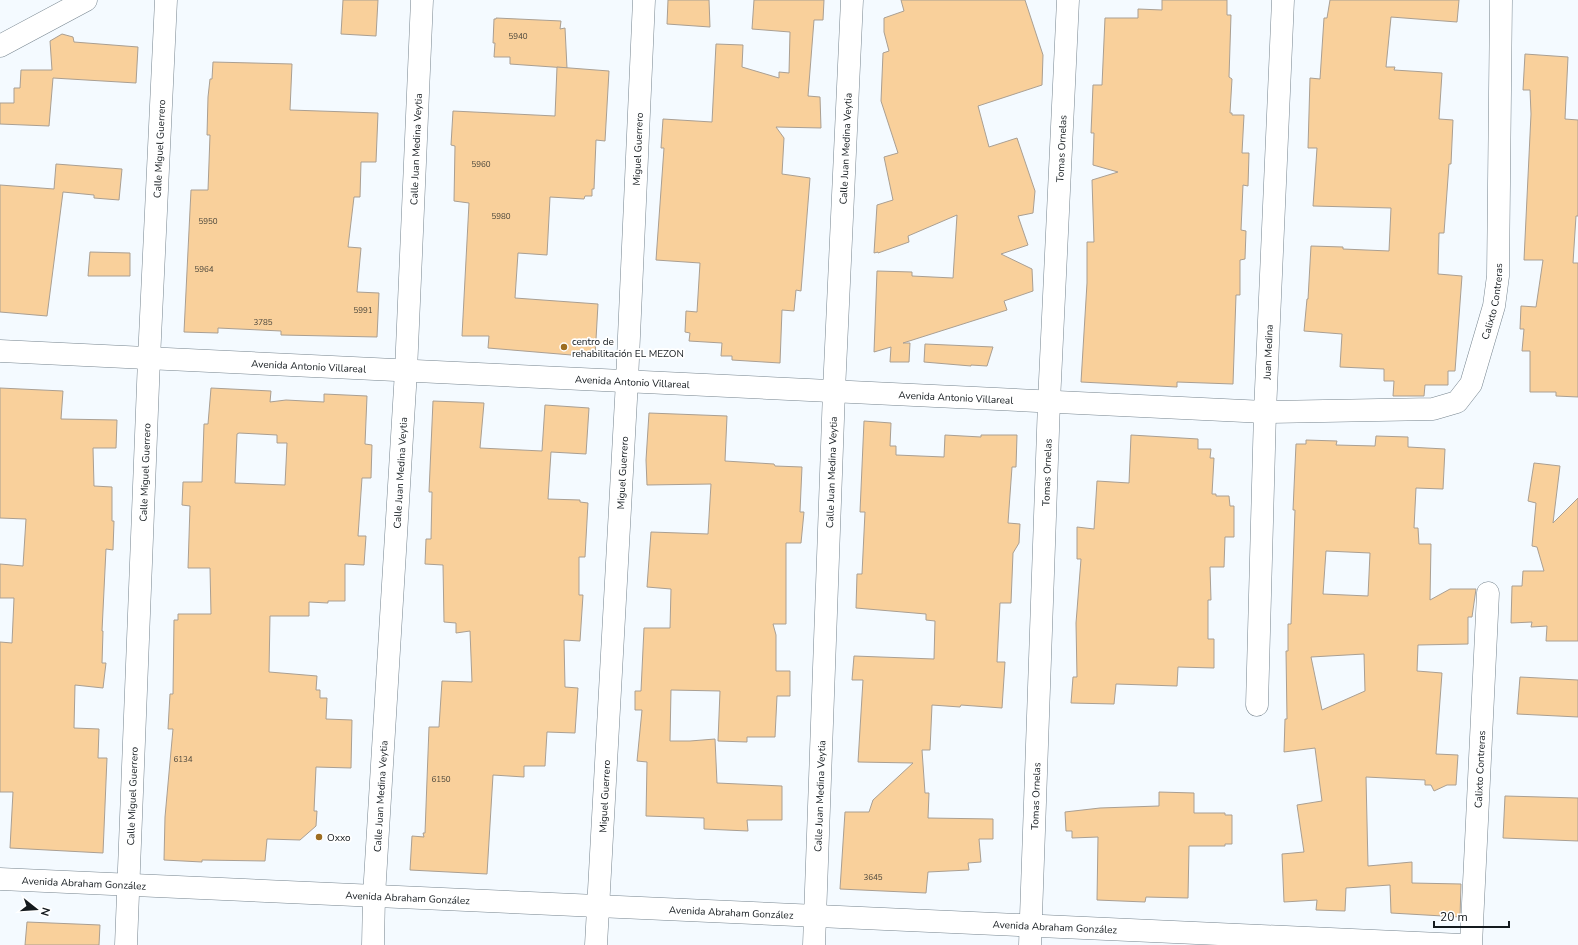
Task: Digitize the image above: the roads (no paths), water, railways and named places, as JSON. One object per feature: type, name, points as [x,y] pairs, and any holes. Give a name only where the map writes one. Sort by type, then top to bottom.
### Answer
[{"type":"street","points":[[0,46],[86,0]]},
{"type":"street","name":"Calle Miguel Guerrero","points":[[126,945],[149,359],[166,0]]},
{"type":"street","name":"Calle Juan Medina Veytia","points":[[373,945],[374,896],[406,371],[422,0]]},
{"type":"street","name":"Miguel Guerrero","points":[[596,945],[627,381],[644,0]]},
{"type":"street","name":"Calle Juan Medina Veytia","points":[[814,945],[834,391],[852,0]]},
{"type":"street","name":"Tomas Ornelas","points":[[1030,935],[1049,402],[1068,0]]},
{"type":"street","name":"Juan Medina","points":[[1257,705],[1265,412],[1283,0]]},
{"type":"street","name":"Calixto Contreras","points":[[1265,412],[1433,409],[1457,402],[1471,384],[1494,306],[1498,276],[1501,0]]},
{"type":"street","name":"Avenida Antonio Villareal","points":[[0,351],[1265,412]]},
{"type":"street","name":"Calixto Contreras","points":[[1471,945],[1488,593]]},
{"type":"street","name":"Avenida Abraham González","points":[[0,879],[816,916],[1030,935],[1462,945]]},
{"type":"place","name":"centro de rehabilitación EL MEZON","points":[[564,347]]},
{"type":"place","name":"Oxxo","points":[[319,837]]}]
